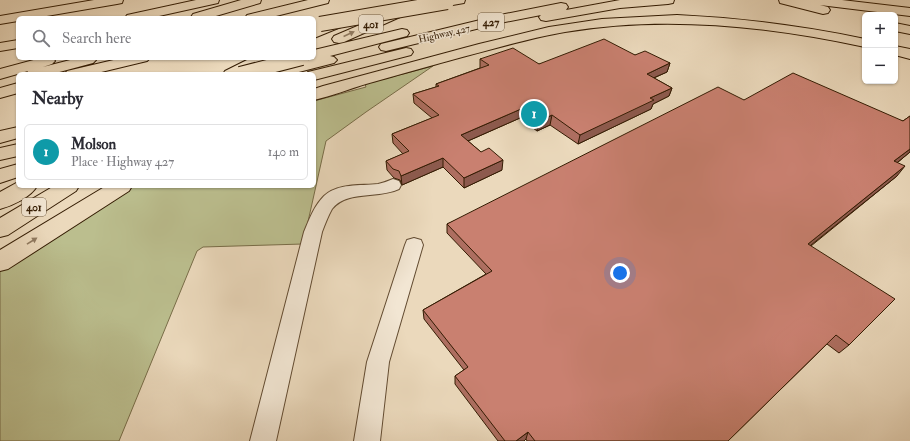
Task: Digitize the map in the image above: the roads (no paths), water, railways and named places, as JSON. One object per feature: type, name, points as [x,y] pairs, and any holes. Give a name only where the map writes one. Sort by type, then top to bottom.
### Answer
[{"type":"main road","points":[[0,16],[98,0]]},
{"type":"main road","points":[[23,16],[117,0]]},
{"type":"main road","points":[[141,16],[199,0]]},
{"type":"main road","points":[[143,16],[213,0]]},
{"type":"main road","points":[[201,16],[254,0]]},
{"type":"main road","points":[[260,16],[323,0]]},
{"type":"main road","name":"401","points":[[316,28],[396,0]]},
{"type":"main road","name":"401","points":[[316,49],[428,0]]},
{"type":"main road","name":"Highway 427","points":[[280,72],[527,14],[618,0]]},
{"type":"main road","points":[[316,75],[560,14],[620,4],[668,0]]},
{"type":"main road","points":[[785,0],[853,18]]},
{"type":"main road","points":[[809,0],[910,12]]},
{"type":"main road","points":[[316,28],[453,1]]},
{"type":"main road","points":[[316,54],[507,4]]},
{"type":"main road","points":[[0,20],[16,17]]},
{"type":"main road","points":[[316,85],[536,29],[599,20],[662,17],[718,18],[774,24],[862,39]]},
{"type":"main road","points":[[316,94],[381,74],[521,37],[566,28],[607,23],[674,20],[727,22],[797,31],[862,42]]},
{"type":"main road","points":[[898,28],[910,30]]},
{"type":"main road","points":[[0,47],[16,44]]},
{"type":"main road","points":[[898,47],[910,50]]},
{"type":"main road","points":[[898,51],[910,54]]},
{"type":"main road","points":[[0,74],[49,60]]},
{"type":"main road","points":[[42,72],[87,60]]},
{"type":"main road","points":[[82,72],[133,60]]},
{"type":"main road","points":[[235,72],[260,60]]},
{"type":"main road","points":[[271,72],[294,60]]},
{"type":"main road","points":[[248,72],[294,60]]},
{"type":"main road","points":[[0,83],[16,79]]},
{"type":"main road","points":[[0,93],[16,89]]},
{"type":"main road","points":[[0,138],[16,134]]},
{"type":"main road","points":[[0,154],[16,150]]},
{"type":"main road","points":[[0,176],[16,171]]},
{"type":"main road","name":"401","points":[[0,202],[24,188]]},
{"type":"main road","name":"401","points":[[0,229],[66,188]]},
{"type":"main road","points":[[0,262],[33,240],[119,188]]},
{"type":"lane","points":[[263,441],[313,232],[322,210],[332,198],[343,193],[358,190],[384,189],[393,185]]},
{"type":"lane","points":[[366,441],[378,362],[414,245]]},
{"type":"place","name":"Molson","points":[[534,114]]}]
